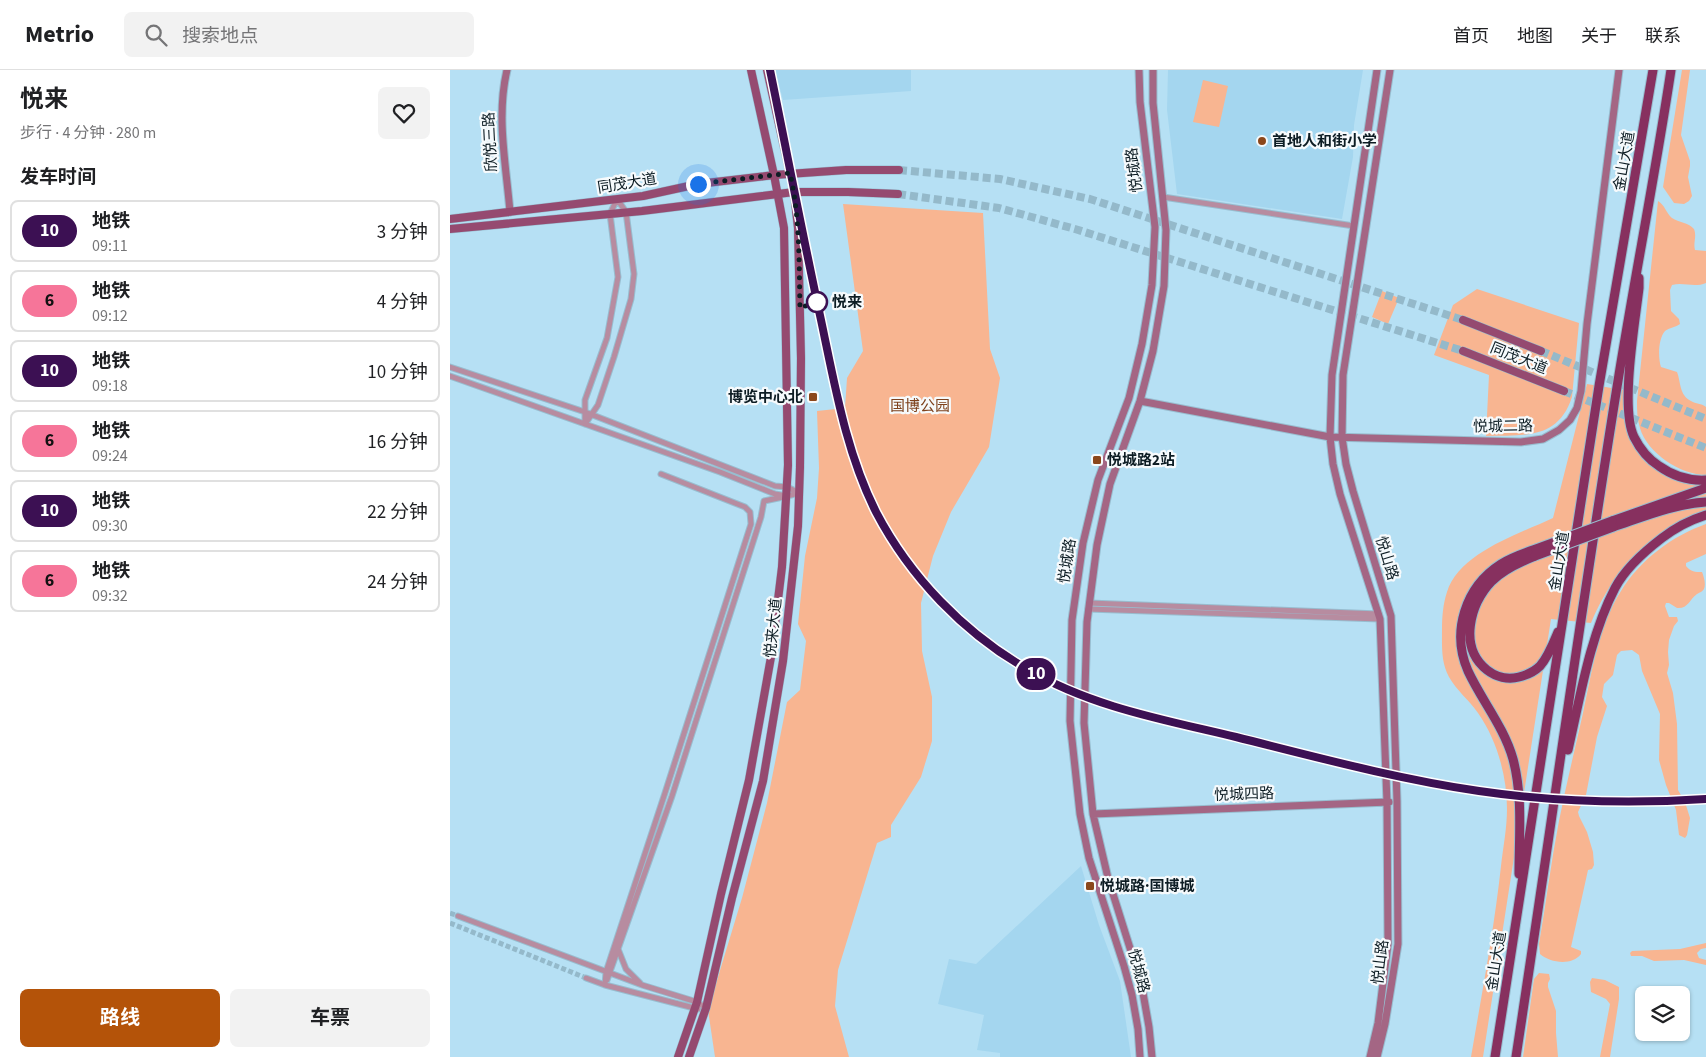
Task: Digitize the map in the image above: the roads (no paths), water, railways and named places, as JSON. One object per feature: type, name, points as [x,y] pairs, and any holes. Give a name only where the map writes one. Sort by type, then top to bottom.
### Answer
[{"type":"highway","name":"金山大道","points":[[1495,1057],[1601,376],[1653,70]]},
{"type":"highway","name":"金山大道","points":[[1516,1057],[1617,388],[1660,144],[1671,70]]},
{"type":"highway","points":[[1638,261],[1639,288],[1628,390],[1629,416],[1633,436],[1642,451],[1664,470],[1688,479],[1706,480]]},
{"type":"highway","points":[[1518,903],[1519,810],[1516,770],[1504,734],[1467,668],[1460,636],[1464,610],[1477,586],[1501,564],[1706,488]]},
{"type":"highway","points":[[1613,524],[1664,510],[1706,502]]},
{"type":"highway","points":[[1554,804],[1597,629],[1615,586],[1642,553],[1671,531],[1706,515]]},
{"type":"highway","points":[[1536,552],[1505,571],[1483,592],[1472,614],[1470,625],[1471,646],[1474,656],[1485,668],[1499,676],[1516,678],[1525,675],[1533,671],[1543,661],[1563,623]]},
{"type":"main road","name":"欣悦三路","points":[[507,70],[503,95],[502,137],[510,212]]},
{"type":"main road","name":"悦来大道","points":[[678,1057],[696,1005],[749,780],[770,667],[782,567],[788,465],[784,228],[751,70]]},
{"type":"main road","name":"悦来大道","points":[[689,1057],[706,1008],[762,781],[783,661],[800,493],[801,358],[798,228],[794,192],[767,70]]},
{"type":"main road","name":"悦城路","points":[[1139,70],[1140,102],[1155,227],[1152,285],[1142,344],[1129,398],[1098,480],[1083,543],[1072,620],[1070,721],[1080,814],[1089,858],[1127,976],[1138,1029],[1140,1057]]},
{"type":"main road","name":"悦城路","points":[[1152,1057],[1143,993],[1108,878],[1092,814],[1084,722],[1086,622],[1097,545],[1110,484],[1140,400],[1153,351],[1164,286],[1166,230],[1153,103],[1153,70]]},
{"type":"main road","name":"悦山路","points":[[1370,1057],[1378,1023],[1388,944],[1387,802],[1380,616],[1340,494],[1330,436],[1332,375],[1377,70]]},
{"type":"main road","name":"悦山路","points":[[1378,1057],[1398,944],[1391,616],[1353,491],[1342,437],[1343,375],[1390,70]]},
{"type":"main road","name":"悦城二路","points":[[1140,400],[1342,437],[1521,442],[1543,439],[1559,430],[1570,420],[1577,408],[1581,391],[1587,324],[1618,70]]},
{"type":"main road","name":"同茂大道","points":[[450,219],[643,196],[698,184],[790,173],[899,170]]},
{"type":"main road","name":"同茂大道","points":[[450,228],[610,214],[778,193],[848,192],[898,194]]},
{"type":"main road","name":"同茂大道","points":[[1463,320],[1541,351]]},
{"type":"main road","name":"同茂大道","points":[[1463,350],[1564,390]]},
{"type":"main road","name":"悦城四路","points":[[1092,814],[1396,802]]},
{"type":"street","points":[[1164,197],[1354,226]]},
{"type":"street","points":[[585,424],[601,397],[630,299],[634,274],[626,212],[617,199]]},
{"type":"street","points":[[585,424],[585,400],[608,338],[618,277],[610,214],[617,199]]},
{"type":"street","points":[[450,368],[585,412],[590,416],[787,492]]},
{"type":"street","points":[[450,376],[720,472],[775,494],[787,492],[800,493]]},
{"type":"street","points":[[605,985],[752,524],[750,512],[745,507],[661,474]]},
{"type":"street","points":[[608,972],[618,949],[674,787],[761,517],[764,501],[787,492]]},
{"type":"street","points":[[1089,606],[1380,616]]},
{"type":"street","points":[[458,916],[706,1008]]},
{"type":"street","points":[[618,949],[626,968],[642,985]]},
{"type":"street","points":[[586,978],[605,985],[696,1005]]},
{"type":"tunnel","points":[[899,170],[1000,179],[1090,199],[1463,320]]},
{"type":"tunnel","points":[[898,194],[999,208],[1075,229],[1463,351]]},
{"type":"tunnel","points":[[1541,351],[1706,419]]},
{"type":"tunnel","points":[[1564,391],[1706,448]]},
{"type":"tunnel","points":[[450,913],[458,916]]},
{"type":"tunnel","points":[[450,923],[586,978]]},
{"type":"metro line","name":"10","points":[[770,70],[833,377],[846,436],[855,464],[877,512],[907,560],[942,602],[984,640],[1028,670],[1074,693],[1104,704],[1163,720],[1411,779],[1479,791],[1553,799],[1625,802],[1706,799]]},
{"type":"place","name":"首地人和街小学","points":[[1262,141]]},
{"type":"place","name":"悦来","points":[[817,302]]},
{"type":"place","name":"博览中心北","points":[[813,397]]},
{"type":"place","name":"悦城路2站","points":[[1097,460]]},
{"type":"place","name":"悦城路·国博城","points":[[1090,886]]},
{"type":"park label","name":"国博公园","points":[[920,406]]}]
